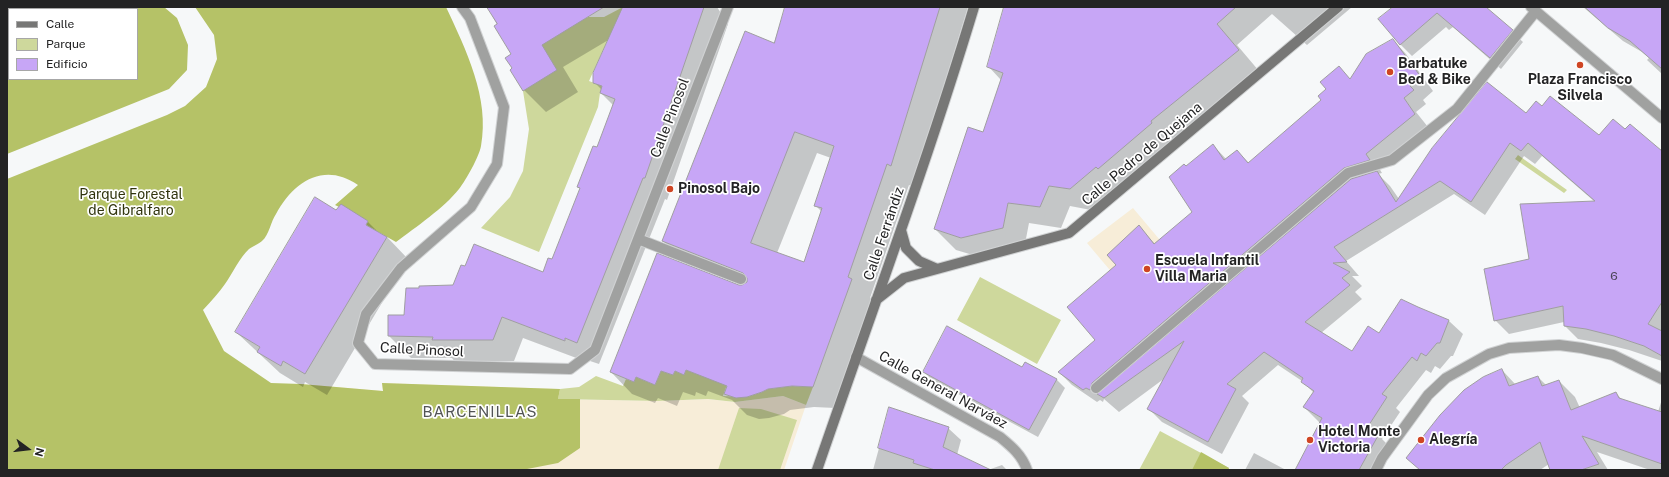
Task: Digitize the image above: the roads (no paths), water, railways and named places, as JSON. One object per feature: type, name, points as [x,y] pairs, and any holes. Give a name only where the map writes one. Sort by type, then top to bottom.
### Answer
[{"type":"street","name":"Calle Pinosol","points":[[462,7],[470,18],[504,107],[497,164],[472,207],[401,268],[366,314],[358,343],[375,364],[570,369],[595,350],[728,7]]},
{"type":"street","name":"Calle Ferrándiz","points":[[817,470],[956,69],[974,7]]},
{"type":"street","name":"Calle Pedro de Quejana","points":[[876,300],[904,278],[935,268],[1069,233],[1338,7]]},
{"type":"street","points":[[1096,388],[1348,173],[1392,160],[1457,109],[1533,9],[1662,118]]},
{"type":"street","points":[[901,230],[906,248],[919,261],[935,268]]},
{"type":"street","points":[[638,239],[741,279]]},
{"type":"street","points":[[1376,470],[1382,458],[1428,395],[1446,378],[1489,354],[1509,348],[1559,345],[1582,348],[1613,355],[1662,379]]},
{"type":"street","name":"Calle General Narváez","points":[[856,357],[1000,437],[1015,449],[1025,464],[1026,470]]},
{"type":"place","name":"Plaza Francisco Silvela","points":[[1580,65]]},
{"type":"place","name":"Barbatuke Bed & Bike","points":[[1390,72]]},
{"type":"place","name":"Pinosol Bajo","points":[[670,189]]},
{"type":"place","name":"Escuela Infantil Villa Maria","points":[[1147,269]]},
{"type":"place","name":"Hotel Monte Victoria","points":[[1310,440]]},
{"type":"place","name":"Alegría","points":[[1421,440]]},
{"type":"district","name":"BARCENILLAS","points":[[480,412]]},
{"type":"park label","name":"Parque Forestal de Gibralfaro","points":[[131,204]]}]
